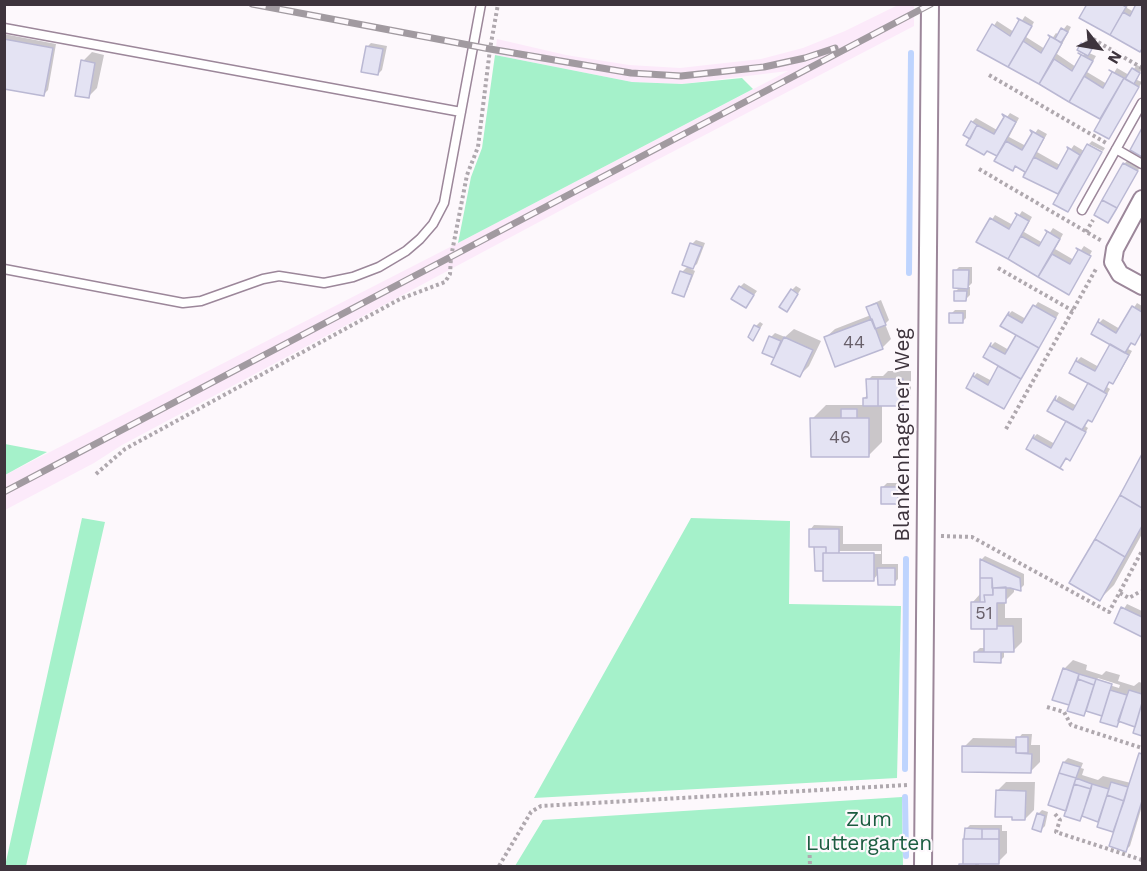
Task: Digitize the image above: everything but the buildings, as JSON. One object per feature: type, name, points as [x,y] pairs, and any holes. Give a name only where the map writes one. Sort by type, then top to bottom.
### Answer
[{"type":"street","name":"Blankenhagener Weg","points":[[923,867],[930,4]]},
{"type":"street","points":[[1143,199],[1114,256],[1120,274],[1143,286]]},
{"type":"lane","points":[[4,269],[183,303],[201,301],[263,279],[279,276],[324,283],[362,274],[379,267],[406,251],[433,224],[444,203],[481,4]]},
{"type":"lane","points":[[4,28],[461,112]]},
{"type":"lane","points":[[1082,210],[1143,103]]},
{"type":"lane","points":[[1116,149],[1143,164]]},
{"type":"path","points":[[96,474],[124,449],[400,299],[445,282],[450,274],[451,257],[467,175],[478,147],[498,4]]},
{"type":"path","points":[[1088,36],[1143,68]]},
{"type":"path","points":[[989,75],[1116,149]]},
{"type":"path","points":[[980,169],[1114,256],[1099,265],[1006,429]]},
{"type":"path","points":[[998,268],[1073,310]]},
{"type":"path","points":[[947,536],[972,537],[1109,612],[1143,551]]},
{"type":"path","points":[[1120,592],[1130,598],[1141,591]]},
{"type":"path","points":[[1047,707],[1064,712],[1071,725],[1143,748]]},
{"type":"path","points":[[498,867],[531,812],[541,806],[923,784]]},
{"type":"path","points":[[1055,813],[1060,820],[1056,832],[1143,860]]},
{"type":"path","points":[[809,837],[810,867]]},
{"type":"shaded area","points":[[898,5],[914,5],[914,26],[582,199],[5,510],[5,475],[788,71],[682,84],[632,82],[495,55],[497,39],[566,55],[629,65],[680,68],[761,59],[803,48],[845,31]]},
{"type":"green space","points":[[495,55],[632,82],[682,84],[742,78],[753,89],[458,243],[471,177],[482,148]]},
{"type":"green space","points":[[5,444],[47,452],[5,475]]},
{"type":"green space","points":[[82,518],[105,522],[26,866],[5,866]]},
{"type":"green space","points":[[691,518],[790,521],[789,604],[901,606],[897,778],[534,798]]},
{"type":"green space","name":"Zum Luttergarten","points":[[902,797],[903,866],[515,866],[543,820]]},
{"type":"waterway","points":[[909,273],[911,53]]},
{"type":"waterway","points":[[905,769],[906,559]]},
{"type":"waterway","points":[[905,797],[906,856]]},
{"type":"railway","points":[[252,4],[631,73],[681,76],[764,67],[805,58],[835,48]]},
{"type":"railway","points":[[4,492],[931,4]]}]
